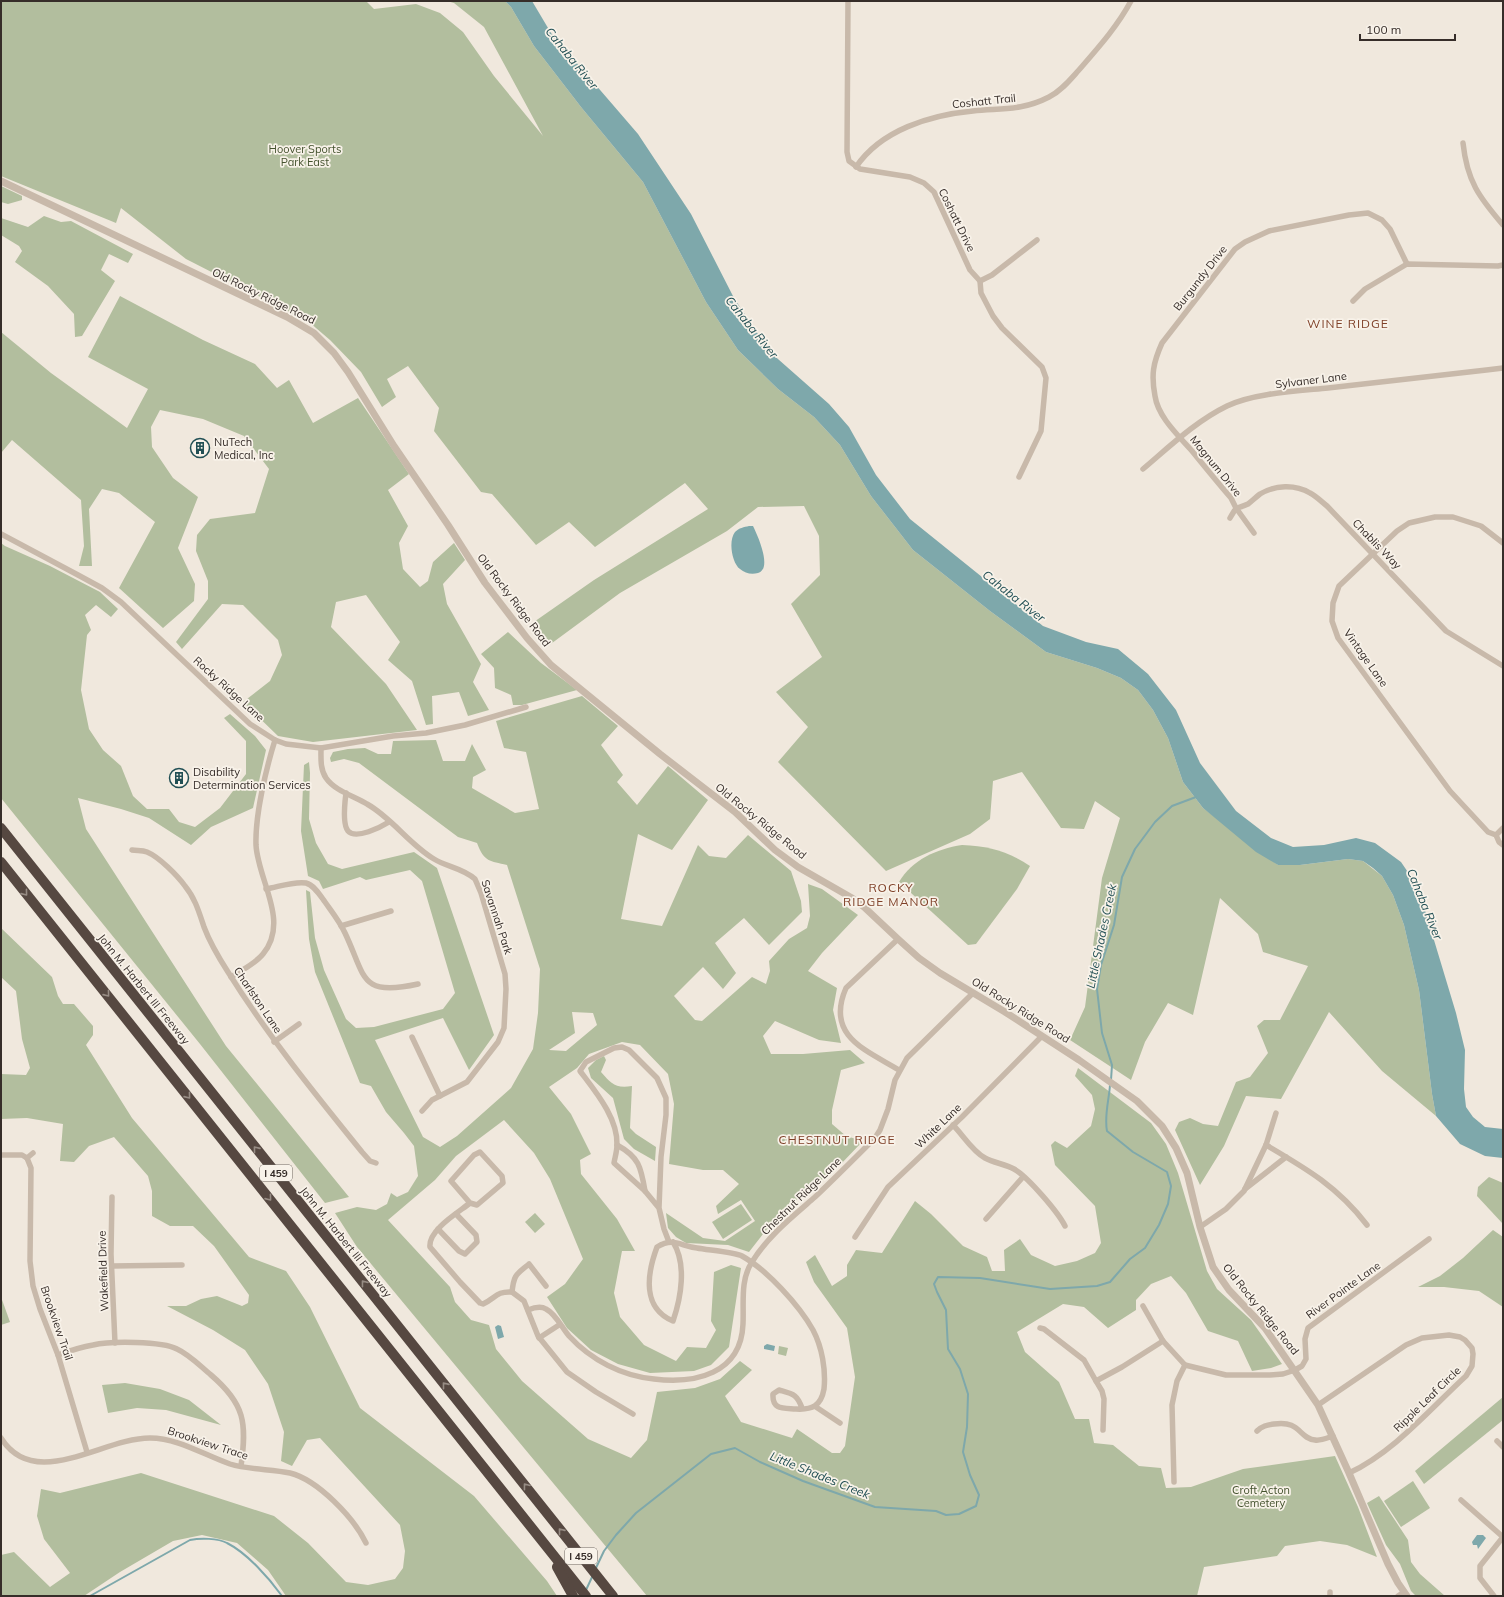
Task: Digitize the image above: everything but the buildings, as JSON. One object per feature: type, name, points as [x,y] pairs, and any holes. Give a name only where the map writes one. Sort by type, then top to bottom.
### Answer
[{"type":"highway","name":"John M. Harbert III Freeway","points":[[1,828],[613,1595]]},
{"type":"highway","name":"I 459","points":[[1,862],[586,1596]]},
{"type":"highway","points":[[541,1541],[573,1596]]},
{"type":"street","points":[[848,1],[847,152],[849,161],[856,167]]},
{"type":"street","name":"Coshatt Trail","points":[[856,167],[866,153],[910,126],[934,118],[962,112],[1023,108],[1051,96],[1071,79],[1094,53],[1124,14],[1132,1]]},
{"type":"street","points":[[1463,143],[1468,171],[1474,187],[1481,199],[1503,225]]},
{"type":"street","name":"Coshatt Drive","points":[[856,167],[910,177],[924,183],[934,192],[970,270],[980,281],[981,294],[993,316],[1002,328],[1042,367],[1046,378],[1041,431],[1019,477]]},
{"type":"street","name":"Old Rocky Ridge Road","points":[[1,181],[287,317],[321,338],[348,372],[394,446],[485,582],[539,652],[563,676],[734,812],[775,850],[798,867],[839,890],[864,907],[898,939],[935,969],[1042,1036],[1088,1067],[1126,1093],[1144,1107],[1156,1119],[1176,1148],[1187,1173],[1200,1227],[1210,1259],[1221,1279],[1265,1328],[1318,1405],[1350,1473],[1403,1595]]},
{"type":"street","name":"Burgundy Drive","points":[[1180,437],[1166,420],[1157,404],[1153,371],[1154,360],[1162,343],[1235,249],[1245,242],[1269,231],[1349,215],[1368,213],[1382,220],[1390,229],[1407,264]]},
{"type":"street","points":[[980,281],[992,275],[1037,240]]},
{"type":"street","points":[[1353,301],[1365,290],[1407,264],[1503,265]]},
{"type":"street","name":"Sylvaner Lane","points":[[1143,469],[1180,437],[1211,415],[1227,406],[1243,400],[1285,393],[1503,368]]},
{"type":"street","name":"Magnum Drive","points":[[1180,437],[1231,498],[1236,508],[1254,533]]},
{"type":"street","name":"Chablis Way","points":[[1236,508],[1248,504],[1260,494],[1278,487],[1295,487],[1311,493],[1327,506],[1446,631],[1503,666]]},
{"type":"street","points":[[1230,518],[1236,508]]},
{"type":"street","name":"Vintage Lane","points":[[1503,543],[1481,526],[1453,517],[1435,517],[1409,523],[1397,531],[1340,586],[1333,603],[1332,621],[1338,638],[1450,791],[1488,832],[1496,835],[1499,842],[1503,845]]},
{"type":"street","name":"Rocky Ridge Lane","points":[[1,534],[84,578],[121,602],[236,711],[259,730],[275,740],[286,744],[321,748],[446,729],[492,718],[526,707]]},
{"type":"street","points":[[231,977],[263,954],[270,940],[274,927],[274,913],[257,856],[256,835],[267,768],[275,740]]},
{"type":"street","name":"Savannah Park","points":[[321,748],[321,763],[324,776],[330,783],[369,805],[424,853],[436,860],[468,873],[475,879],[505,974],[506,989],[504,1028],[498,1042],[467,1082],[432,1100],[422,1111]]},
{"type":"street","points":[[346,793],[345,824],[347,830],[352,834],[358,834],[379,828],[389,822]]},
{"type":"street","points":[[1496,835],[1503,828]]},
{"type":"street","name":"Charlston Lane","points":[[132,850],[143,851],[153,855],[173,872],[186,886],[194,900],[214,948],[231,977],[274,1042],[362,1152],[370,1161],[376,1163]]},
{"type":"street","points":[[266,889],[304,883],[311,886],[322,897],[341,926],[361,972],[369,982],[378,987],[392,989],[418,984]]},
{"type":"street","points":[[341,926],[391,911]]},
{"type":"street","points":[[898,939],[846,988],[842,998],[840,1012],[844,1028],[853,1042],[899,1070]]},
{"type":"street","name":"Chestnut Ridge Lane","points":[[528,1310],[545,1308],[551,1312],[559,1324],[588,1354],[605,1364],[626,1373],[653,1379],[685,1380],[709,1375],[718,1370],[726,1363],[739,1344],[743,1324],[744,1277],[751,1262],[774,1234],[833,1180],[875,1138],[887,1115],[895,1080],[899,1070],[907,1058],[973,993]]},
{"type":"street","points":[[274,1042],[299,1024]]},
{"type":"street","name":"White Lane","points":[[855,1237],[885,1191],[1042,1036]]},
{"type":"street","points":[[412,1037],[440,1096]]},
{"type":"street","points":[[659,1208],[645,1191],[614,1163],[617,1145],[613,1123],[599,1097],[580,1071],[586,1062],[614,1048],[622,1047],[630,1050],[657,1078],[666,1098],[666,1115],[661,1157],[659,1208],[664,1229],[671,1242],[678,1251],[681,1272],[678,1305],[673,1320],[665,1317],[657,1311],[652,1301],[650,1288],[651,1262],[657,1247],[671,1242],[691,1248],[741,1255],[773,1280],[806,1319],[814,1331],[822,1357],[824,1382],[821,1401],[816,1407]]},
{"type":"street","points":[[1244,1191],[1266,1145],[1276,1113]]},
{"type":"street","points":[[953,1125],[985,1158],[1016,1170],[1024,1176],[1056,1211],[1065,1226]]},
{"type":"street","points":[[617,1145],[627,1150],[637,1160],[643,1177],[645,1191]]},
{"type":"street","points":[[1266,1145],[1330,1185],[1345,1199],[1367,1225]]},
{"type":"street","points":[[480,1152],[502,1176],[503,1183],[477,1205],[470,1203],[451,1181],[453,1177],[480,1152]]},
{"type":"street","points":[[1,1155],[22,1155],[27,1158],[33,1153]]},
{"type":"street","points":[[1200,1227],[1226,1209],[1244,1191],[1286,1157]]},
{"type":"street","name":"Brookview Trail","points":[[27,1158],[31,1168],[31,1274],[35,1296],[58,1355],[87,1452]]},
{"type":"street","points":[[986,1219],[1024,1176]]},
{"type":"street","name":"Wakefield Drive","points":[[112,1198],[112,1266],[115,1343]]},
{"type":"street","points":[[470,1203],[438,1229],[431,1237],[430,1244],[432,1250],[480,1303],[482,1304],[487,1302],[502,1292],[512,1292],[524,1301],[532,1324],[539,1338],[567,1372],[596,1392],[634,1414]]},
{"type":"street","points":[[438,1229],[459,1251],[465,1254],[477,1242],[476,1235],[456,1214]]},
{"type":"street","name":"River Pointe Lane","points":[[1295,1370],[1302,1366],[1306,1359],[1305,1339],[1308,1328],[1429,1239]]},
{"type":"street","points":[[512,1292],[514,1276],[529,1264],[546,1286]]},
{"type":"street","points":[[112,1266],[182,1265]]},
{"type":"street","points":[[1143,1306],[1163,1341],[1185,1365],[1226,1375],[1270,1375],[1283,1374],[1295,1370]]},
{"type":"street","points":[[539,1338],[559,1324]]},
{"type":"street","points":[[1040,1328],[1044,1329],[1084,1360],[1102,1391],[1104,1399],[1103,1430]]},
{"type":"street","name":"Ripple Leaf Circle","points":[[1318,1405],[1414,1340],[1454,1335],[1465,1340],[1472,1348],[1472,1366],[1466,1376],[1392,1446],[1365,1465],[1350,1473]]},
{"type":"street","points":[[1096,1381],[1122,1367],[1163,1341]]},
{"type":"street","points":[[58,1355],[94,1344],[164,1344],[176,1348],[189,1356],[223,1385],[236,1402],[244,1424],[244,1442],[241,1466]]},
{"type":"street","points":[[1174,1482],[1172,1405],[1177,1381],[1185,1365]]},
{"type":"street","points":[[802,1408],[798,1397],[792,1393],[778,1390],[773,1394],[774,1403],[777,1406],[802,1408],[816,1407],[840,1423]]},
{"type":"street","points":[[1257,1431],[1260,1427],[1266,1425],[1286,1423],[1294,1426],[1313,1440],[1322,1440],[1333,1436]]},
{"type":"street","name":"Brookview Trace","points":[[1,1438],[8,1447],[18,1455],[36,1462],[58,1461],[128,1440],[158,1438],[170,1440],[225,1462],[241,1466],[290,1473],[308,1479],[323,1491],[356,1525],[366,1543]]},
{"type":"street","points":[[1497,1441],[1503,1447]]},
{"type":"street","points":[[1461,1500],[1503,1537],[1480,1566],[1480,1578],[1494,1596]]},
{"type":"green space","name":"Hoover Sports Park East","points":[[1,1],[366,1],[374,9],[416,4],[440,13],[463,32],[494,76],[543,136],[484,27],[454,3],[447,1],[505,1],[511,7],[534,46],[581,107],[643,182],[706,302],[738,350],[778,389],[814,417],[840,445],[871,496],[913,550],[990,611],[1046,652],[1097,668],[1121,678],[1138,690],[1153,710],[1168,738],[1183,782],[1203,808],[1278,865],[1300,865],[1348,859],[1363,861],[1382,876],[1393,895],[1404,925],[1419,990],[1436,1116],[1382,1071],[1329,1012],[1281,1099],[1246,1096],[1224,1146],[1200,1185],[1175,1130],[1179,1122],[1190,1118],[1203,1124],[1218,1126],[1236,1082],[1250,1077],[1268,1053],[1257,1026],[1264,1020],[1280,1020],[1308,966],[1263,952],[1258,934],[1220,898],[1193,1015],[1168,1003],[1145,1042],[1131,1080],[1070,1040],[1085,1007],[1102,878],[1120,818],[1095,801],[1084,829],[1061,828],[1022,772],[993,781],[990,819],[970,834],[886,871],[778,762],[808,727],[776,692],[822,657],[791,604],[820,575],[819,536],[804,506],[758,507],[727,531],[620,593],[548,646],[531,624],[594,580],[708,509],[685,483],[595,547],[569,522],[536,545],[492,494],[481,492],[434,431],[439,408],[408,366],[387,379],[396,397],[382,407],[361,372],[330,340],[309,322],[186,259],[121,208],[116,223],[1,176]]},
{"type":"green space","points":[[1,186],[22,196],[22,200],[8,204],[1,202]]},
{"type":"green space","points":[[44,216],[61,222],[71,221],[133,254],[128,263],[109,254],[101,270],[115,281],[82,336],[75,337],[74,314],[48,286],[15,262],[22,251],[19,246],[1,235],[1,218],[28,227]]},
{"type":"green space","points":[[120,296],[203,340],[255,364],[277,388],[289,380],[313,423],[358,398],[409,474],[388,490],[408,526],[399,543],[403,569],[420,587],[428,581],[433,562],[454,543],[465,560],[443,584],[447,604],[481,664],[473,682],[489,710],[468,716],[459,692],[432,696],[433,724],[426,725],[412,681],[388,660],[400,642],[366,595],[336,602],[331,627],[386,684],[417,730],[313,742],[278,736],[243,702],[270,681],[282,655],[278,640],[243,605],[222,604],[182,649],[176,642],[208,599],[208,581],[196,551],[197,535],[210,519],[255,513],[269,469],[244,436],[203,419],[160,410],[151,427],[152,447],[173,478],[198,497],[178,548],[195,584],[194,601],[163,628],[119,588],[155,522],[119,493],[102,489],[89,509],[92,566],[79,566],[84,546],[81,500],[12,440],[1,453],[1,332],[51,373],[127,428],[148,389],[88,357]]},
{"type":"green space","points":[[1,543],[100,592],[118,609],[111,617],[96,605],[85,615],[91,630],[87,635],[81,690],[89,729],[103,750],[121,766],[133,796],[147,809],[169,809],[179,822],[195,827],[220,808],[246,774],[246,741],[224,718],[230,714],[255,736],[266,750],[253,808],[211,827],[191,845],[149,818],[78,798],[86,829],[226,1046],[349,1197],[325,1203],[200,1044],[1,798]]},
{"type":"green space","points":[[508,632],[541,663],[577,690],[522,705],[513,705],[511,695],[495,688],[494,668],[481,654]]},
{"type":"green space","name":"Croft Acton Cemetery","points":[[582,696],[618,726],[601,745],[623,775],[617,782],[637,805],[668,766],[708,800],[672,850],[638,834],[621,919],[662,926],[698,845],[709,856],[726,858],[748,835],[791,871],[801,901],[802,912],[769,945],[744,918],[715,943],[736,973],[723,989],[703,967],[674,996],[695,1020],[702,1021],[752,977],[766,984],[770,971],[769,961],[789,939],[807,928],[810,916],[808,884],[822,889],[858,915],[822,953],[808,971],[837,988],[833,1010],[841,1043],[819,1040],[775,1021],[763,1036],[771,1054],[803,1054],[850,1050],[865,1063],[841,1070],[832,1110],[832,1124],[846,1136],[863,1141],[839,1166],[778,1215],[749,1252],[728,1245],[686,1243],[676,1237],[668,1228],[666,1213],[703,1238],[725,1241],[755,1221],[741,1200],[718,1214],[716,1206],[739,1184],[723,1170],[703,1170],[669,1164],[674,1104],[668,1074],[640,1045],[622,1042],[589,1054],[577,1068],[549,1087],[571,1114],[591,1154],[580,1160],[581,1174],[617,1219],[635,1251],[622,1251],[614,1293],[620,1317],[644,1345],[676,1361],[687,1347],[706,1348],[716,1330],[711,1321],[714,1272],[731,1265],[741,1268],[729,1347],[711,1365],[694,1371],[650,1373],[618,1364],[591,1350],[567,1328],[547,1297],[565,1284],[583,1259],[550,1179],[534,1153],[504,1120],[456,1156],[435,1180],[388,1220],[450,1287],[455,1302],[471,1320],[489,1325],[496,1349],[522,1381],[588,1439],[631,1458],[647,1440],[657,1392],[695,1388],[720,1379],[740,1361],[752,1370],[725,1396],[741,1422],[792,1438],[797,1429],[832,1453],[840,1453],[845,1446],[855,1377],[847,1328],[814,1282],[806,1262],[815,1255],[832,1286],[847,1276],[847,1265],[856,1250],[882,1253],[915,1201],[931,1214],[963,1246],[987,1257],[992,1271],[1005,1271],[1004,1250],[1020,1239],[1031,1255],[1055,1266],[1077,1261],[1095,1253],[1101,1243],[1095,1206],[1055,1165],[1051,1145],[1055,1141],[1067,1148],[1091,1126],[1095,1109],[1092,1095],[1075,1076],[1078,1068],[1151,1123],[1166,1144],[1178,1173],[1207,1271],[1217,1289],[1251,1320],[1282,1364],[1271,1368],[1252,1371],[1238,1341],[1208,1331],[1186,1293],[1171,1276],[1151,1284],[1136,1300],[1136,1310],[1108,1328],[1084,1307],[1063,1304],[1017,1332],[1025,1352],[1059,1382],[1075,1419],[1089,1419],[1094,1443],[1113,1445],[1139,1466],[1161,1468],[1166,1488],[1191,1487],[1243,1469],[1335,1456],[1358,1507],[1377,1557],[1347,1545],[1320,1541],[1285,1546],[1277,1556],[1204,1567],[1197,1596],[647,1596],[357,1247],[335,1213],[357,1207],[376,1210],[387,1204],[391,1193],[397,1197],[408,1192],[418,1176],[414,1146],[386,1112],[371,1086],[360,1083],[315,972],[309,939],[306,890],[310,892],[315,938],[324,970],[346,1019],[356,1028],[374,1027],[443,1009],[455,993],[422,881],[410,870],[366,880],[360,877],[323,889],[319,881],[308,876],[301,831],[304,765],[309,762],[309,819],[316,843],[328,864],[342,869],[414,852],[437,868],[494,1035],[469,1070],[443,1018],[375,1040],[423,1137],[440,1147],[457,1136],[511,1088],[533,1049],[538,1013],[540,969],[507,865],[488,860],[482,854],[477,843],[458,837],[359,763],[344,759],[331,762],[330,758],[333,752],[348,749],[365,748],[378,754],[391,754],[393,741],[436,740],[443,761],[465,761],[472,744],[486,770],[473,777],[472,788],[515,813],[539,809],[526,752],[504,748],[496,721]],"holes":[[[572,1012],[593,1013],[597,1025],[566,1051],[549,1050],[575,1033]]]},
{"type":"green space","points":[[962,845],[998,850],[1030,866],[1017,889],[976,944],[968,945],[899,882],[904,874],[926,857],[943,849]]},
{"type":"green space","points":[[1,928],[52,977],[58,996],[63,1004],[74,1004],[93,1026],[93,1035],[86,1045],[132,1118],[249,1257],[286,1271],[310,1307],[360,1408],[474,1496],[547,1581],[557,1596],[286,1596],[268,1570],[237,1543],[202,1535],[173,1541],[120,1572],[84,1596],[1,1596],[1,1555],[14,1552],[50,1587],[70,1573],[44,1539],[37,1516],[41,1489],[60,1493],[141,1473],[274,1516],[308,1543],[346,1582],[368,1585],[395,1579],[403,1568],[405,1551],[400,1525],[320,1438],[307,1440],[292,1466],[281,1461],[284,1432],[268,1384],[245,1350],[213,1330],[167,1306],[186,1306],[201,1299],[217,1296],[242,1306],[248,1303],[249,1295],[214,1246],[193,1226],[170,1226],[152,1216],[152,1191],[148,1176],[114,1137],[89,1146],[74,1162],[60,1161],[63,1124],[27,1118],[1,1119],[1,1074],[26,1075],[30,1068],[22,1039],[16,991],[1,977]]},
{"type":"green space","points":[[604,1056],[606,1060],[601,1072],[617,1086],[632,1086],[630,1128],[636,1134],[656,1147],[655,1161],[634,1149],[624,1139],[613,1098],[591,1078],[588,1068],[596,1060]]},
{"type":"green space","points":[[1489,1177],[1503,1183],[1503,1224],[1477,1196],[1478,1187]]},
{"type":"green space","points":[[741,1204],[752,1220],[723,1239],[712,1222]]},
{"type":"green space","points":[[535,1213],[545,1224],[535,1233],[525,1222]]},
{"type":"green space","points":[[1493,1230],[1503,1237],[1503,1307],[1479,1291],[1444,1287],[1418,1287],[1440,1276],[1463,1258]]},
{"type":"green space","points":[[1,1297],[10,1322],[1,1325]]},
{"type":"green space","points":[[779,1346],[788,1348],[786,1356],[778,1354]]},
{"type":"green space","points":[[125,1383],[160,1389],[189,1400],[221,1425],[166,1410],[137,1408],[108,1413],[102,1385]]},
{"type":"green space","points":[[1503,1397],[1503,1420],[1424,1484],[1415,1471]]},
{"type":"green space","points":[[1413,1481],[1430,1508],[1401,1527],[1384,1501]]},
{"type":"green space","points":[[1379,1496],[1408,1540],[1411,1562],[1420,1574],[1445,1596],[1416,1596],[1411,1591],[1400,1564],[1386,1545],[1367,1503]]},
{"type":"water","name":"Cahaba River","points":[[505,1],[532,1],[551,33],[638,134],[691,214],[734,298],[770,352],[829,404],[849,427],[876,475],[910,519],[1043,626],[1086,642],[1118,649],[1148,674],[1176,710],[1200,763],[1236,811],[1271,838],[1293,847],[1324,845],[1356,838],[1375,843],[1401,862],[1418,887],[1456,1013],[1465,1050],[1464,1089],[1466,1107],[1473,1117],[1485,1127],[1503,1129],[1503,1158],[1485,1156],[1460,1144],[1436,1116],[1419,990],[1404,925],[1393,895],[1382,876],[1363,861],[1348,859],[1300,865],[1278,865],[1256,852],[1203,808],[1183,782],[1168,738],[1153,710],[1138,690],[1121,678],[1097,668],[1046,652],[990,611],[913,550],[871,496],[840,445],[814,417],[778,389],[738,350],[706,302],[643,182],[581,107],[534,46],[511,7]]},
{"type":"water","points":[[749,526],[753,526],[755,530],[764,558],[762,570],[755,574],[744,572],[737,566],[733,557],[731,546],[735,532]]},
{"type":"water","points":[[498,1325],[501,1326],[504,1337],[498,1339],[495,1327]]},
{"type":"water","points":[[767,1344],[775,1346],[774,1351],[764,1349],[764,1346]]},
{"type":"water","points":[[1477,1535],[1483,1535],[1486,1538],[1478,1549],[1477,1545],[1473,1545],[1472,1542]]},
{"type":"waterway","name":"Little Shades Creek","points":[[1111,1080],[1112,1065],[1102,1033],[1097,989],[1101,965],[1114,925],[1122,877],[1135,849],[1155,822],[1172,806],[1196,797]]},
{"type":"waterway","name":"Little Shades Creek","points":[[595,1570],[604,1551],[636,1513],[711,1454],[735,1448],[760,1462],[803,1481],[875,1507],[936,1511],[946,1515],[959,1514],[976,1506],[979,1495],[970,1475],[963,1452],[967,1427],[968,1394],[960,1369],[948,1349],[946,1310],[934,1284],[938,1277],[980,1278],[1050,1289],[1097,1286],[1110,1282],[1130,1259],[1145,1248],[1159,1225],[1168,1204],[1171,1186],[1167,1172],[1133,1152],[1107,1131],[1106,1114],[1110,1085]]},
{"type":"waterway","name":"Little Shades Creek","points":[[90,1596],[190,1540],[204,1539],[223,1541],[235,1547],[250,1559],[282,1596]]},
{"type":"waterway","name":"Little Shades Creek","points":[[586,1590],[593,1575]]},
{"type":"place","name":"NuTech Medical, Inc","points":[[200,448]]},
{"type":"place","name":"Disability Determination Services","points":[[179,778]]},
{"type":"district","name":"WINE RIDGE","points":[[1348,323]]},
{"type":"district","name":"ROCKY RIDGE MANOR","points":[[891,894]]},
{"type":"district","name":"CHESTNUT RIDGE","points":[[837,1139]]}]
